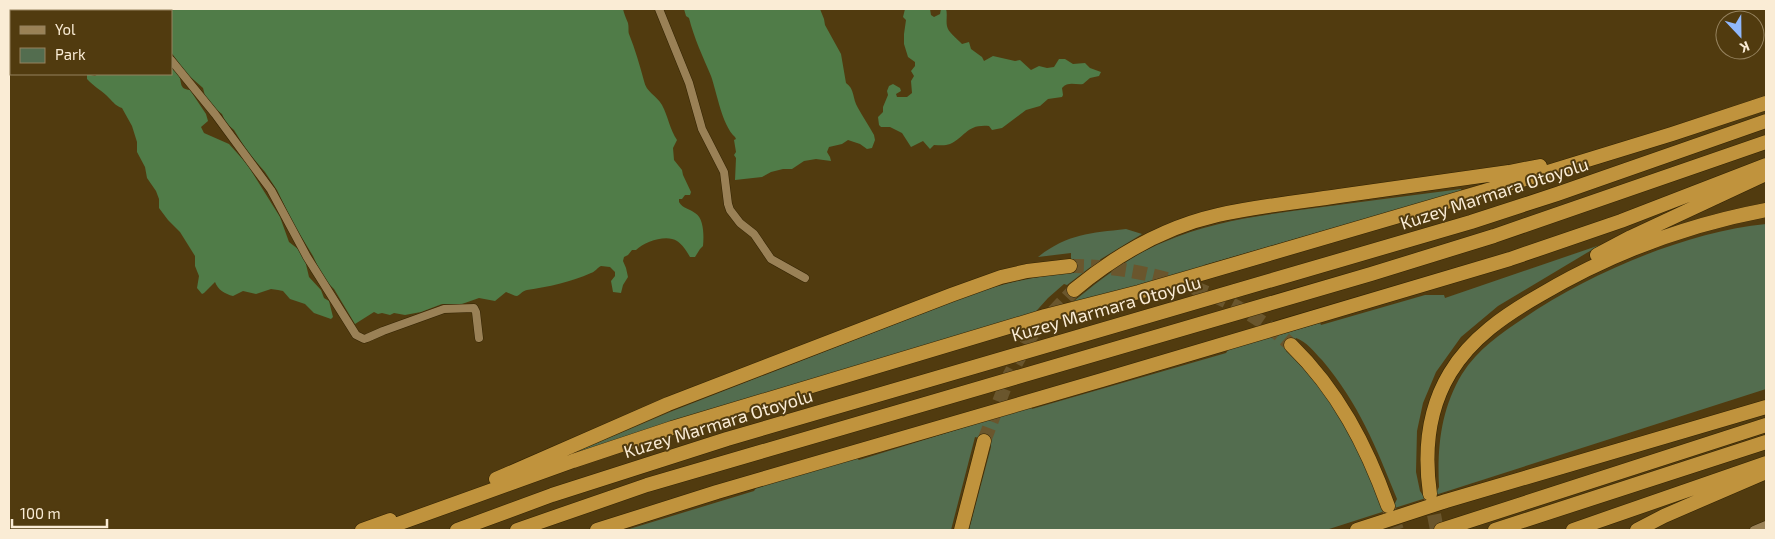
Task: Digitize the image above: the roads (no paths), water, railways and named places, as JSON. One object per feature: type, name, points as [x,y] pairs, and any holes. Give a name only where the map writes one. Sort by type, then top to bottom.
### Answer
[{"type":"highway","points":[[1074,290],[1102,269],[1148,241],[1204,219],[1269,206],[1533,168],[1713,113],[1766,99]]},
{"type":"highway","points":[[381,530],[573,461],[689,423],[1046,316],[1139,292],[1549,172],[1766,103]]},
{"type":"highway","name":"Kuzey Marmara Otoyolu","points":[[456,530],[552,495],[727,438],[1471,222],[1766,121]]},
{"type":"highway","points":[[518,530],[655,482],[1371,274],[1494,236],[1766,142]]},
{"type":"highway","points":[[597,530],[717,492],[1510,259],[1621,221],[1766,165]]},
{"type":"highway","points":[[1430,494],[1426,457],[1432,415],[1439,395],[1449,374],[1462,356],[1499,316],[1590,259],[1631,237],[1766,174]]},
{"type":"highway","points":[[1476,340],[1495,324],[1524,305],[1552,288],[1612,257],[1677,232],[1766,210]]},
{"type":"highway","points":[[362,530],[500,478],[668,404],[950,295],[993,280],[1028,271],[1070,266]]},
{"type":"highway","points":[[1292,346],[1315,370],[1348,417],[1366,450],[1388,506]]},
{"type":"highway","points":[[1733,417],[1766,400]]},
{"type":"highway","points":[[1357,530],[1446,501],[1766,407]]},
{"type":"highway","points":[[1441,530],[1766,425]]},
{"type":"highway","points":[[961,530],[984,441]]},
{"type":"highway","points":[[1495,530],[1766,442]]},
{"type":"highway","points":[[1573,530],[1766,463]]},
{"type":"highway","points":[[1637,530],[1664,516],[1766,472]]},
{"type":"street","points":[[659,9],[689,83],[702,129],[724,172],[730,210],[740,223],[754,234],[771,259],[805,278]]},
{"type":"street","points":[[172,61],[271,190],[307,257],[356,335],[364,339],[383,330],[444,310],[474,308],[479,338]]},
{"type":"street","points":[[1754,530],[1766,525]]},
{"type":"tunnel","points":[[1070,266],[1129,271],[1159,277],[1188,286],[1217,297],[1244,311],[1269,327],[1291,345]]},
{"type":"tunnel","points":[[984,441],[1009,376],[1031,336],[1074,290]]},
{"type":"tunnel","points":[[1430,494],[1437,530]]},
{"type":"tunnel","points":[[1388,507],[1397,530]]}]
